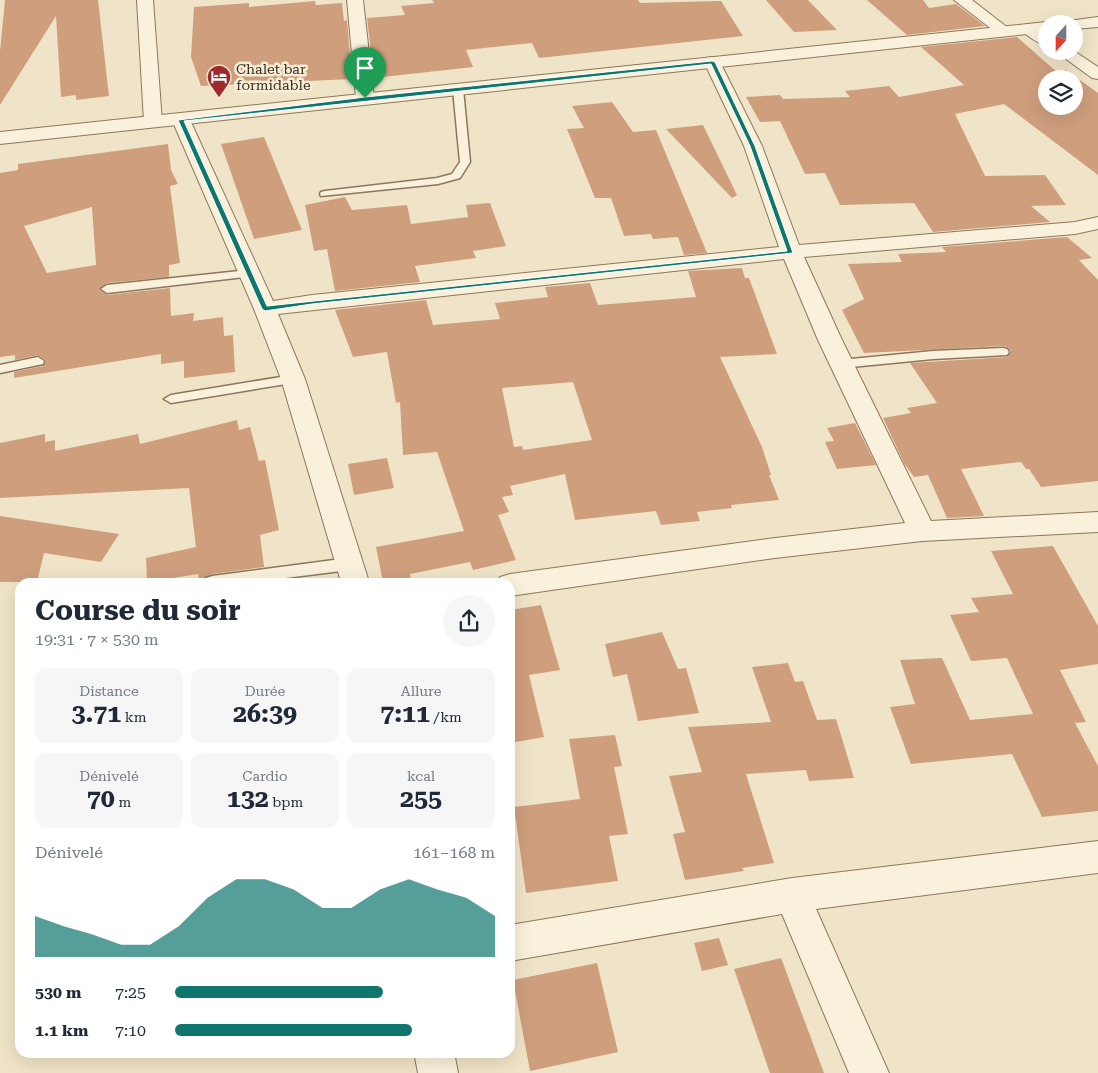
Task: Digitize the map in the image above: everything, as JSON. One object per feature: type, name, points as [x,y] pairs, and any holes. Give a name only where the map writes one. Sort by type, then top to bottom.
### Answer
[{"type":"street","points":[[145,0],[153,122]]},
{"type":"street","points":[[355,0],[365,98]]},
{"type":"street","points":[[962,0],[1004,31]]},
{"type":"street","points":[[1083,23],[1098,22]]},
{"type":"street","points":[[0,138],[1038,28]]},
{"type":"street","points":[[1077,60],[1098,74]]},
{"type":"street","points":[[712,62],[753,146],[791,252],[841,364],[922,531]]},
{"type":"street","points":[[181,120],[294,379],[352,574]]},
{"type":"street","points":[[265,309],[312,302],[791,252],[1075,228],[1098,223]]},
{"type":"street","points":[[515,584],[756,551],[922,531],[1098,522]]},
{"type":"street","points":[[515,941],[792,895],[1098,857]]},
{"type":"street","points":[[792,895],[869,1073]]},
{"type":"street","points":[[435,1058],[438,1073]]},
{"type":"lane","points":[[325,194],[438,181],[456,176],[465,162],[458,89]]},
{"type":"lane","points":[[107,289],[249,274]]},
{"type":"lane","points":[[841,364],[933,355],[1003,352]]},
{"type":"lane","points":[[0,369],[38,361]]},
{"type":"lane","points":[[171,399],[294,379]]},
{"type":"lane","points":[[282,578],[352,574]]},
{"type":"building","points":[[5,0],[98,0],[109,96],[76,100],[76,95],[61,97],[56,16],[0,105],[0,51]]},
{"type":"building","points":[[432,0],[638,0],[640,3],[721,1],[743,36],[539,58],[532,43],[466,50],[473,67],[374,78],[367,18],[405,15],[401,6],[434,3]]},
{"type":"building","points":[[766,0],[808,0],[837,30],[794,32]]},
{"type":"building","points":[[867,0],[923,0],[929,8],[956,4],[985,26],[907,35]]},
{"type":"building","points":[[315,1],[316,5],[342,3],[344,21],[347,20],[352,79],[201,86],[191,57],[194,7],[249,3],[249,7]]},
{"type":"building","points":[[1017,37],[1038,55],[1038,60],[1043,60],[1055,70],[1038,70],[1038,115],[1083,115],[1083,82],[1098,93],[1098,175],[1004,104],[955,114],[985,176],[1045,175],[1066,205],[1031,206],[1050,222],[933,232],[914,203],[840,205],[825,173],[805,174],[780,121],[760,122],[746,97],[780,95],[783,99],[850,97],[845,91],[889,86],[899,97],[964,85],[921,47]]},
{"type":"building","points":[[612,102],[633,132],[656,130],[707,253],[684,255],[678,237],[653,239],[651,234],[624,236],[611,198],[595,198],[567,129],[584,128],[572,106]]},
{"type":"building","points":[[703,125],[737,195],[732,198],[666,129]]},
{"type":"building","points":[[264,137],[302,230],[254,239],[221,144]]},
{"type":"building","points":[[168,144],[171,170],[178,184],[170,186],[180,263],[169,265],[169,277],[107,283],[99,290],[107,295],[170,288],[171,316],[194,313],[193,321],[223,317],[224,336],[233,335],[235,372],[184,378],[184,361],[161,364],[161,354],[14,378],[14,372],[43,366],[46,360],[38,355],[15,360],[15,355],[0,357],[0,173],[18,170],[18,164]],"holes":[[[92,207],[96,265],[47,273],[24,226]]]},
{"type":"building","points":[[345,197],[352,210],[407,205],[411,224],[468,217],[466,205],[490,203],[506,246],[473,251],[476,258],[415,266],[420,282],[335,291],[327,249],[314,251],[305,205]]},
{"type":"building","points":[[1067,237],[1092,258],[1079,260],[1098,280],[1098,481],[1041,487],[1029,469],[1026,469],[1021,462],[961,469],[984,516],[947,518],[928,475],[914,477],[904,463],[883,418],[911,413],[907,408],[937,403],[910,363],[1007,357],[1011,351],[1003,346],[864,353],[842,310],[864,299],[848,264],[902,262],[898,254],[946,252],[942,247]]},
{"type":"building","points":[[742,268],[745,278],[749,278],[777,354],[720,357],[762,447],[771,475],[769,475],[779,500],[731,505],[732,508],[697,512],[700,521],[661,525],[656,511],[575,520],[565,474],[510,486],[513,495],[502,497],[509,512],[498,515],[516,560],[473,570],[470,562],[410,574],[410,578],[382,578],[376,547],[464,531],[437,452],[403,455],[400,402],[396,403],[387,352],[353,357],[335,310],[426,300],[433,325],[500,319],[495,303],[548,297],[545,287],[590,283],[598,305],[696,297],[688,271]],"holes":[[[573,382],[592,440],[523,450],[522,446],[514,447],[502,388]]]},
{"type":"building","points":[[237,420],[239,430],[250,427],[259,461],[265,460],[279,530],[260,535],[264,567],[212,574],[205,578],[199,578],[198,574],[172,578],[147,578],[146,558],[196,547],[189,488],[0,498],[0,443],[45,434],[45,442],[55,440],[55,451],[138,434],[140,444]]},
{"type":"building","points":[[855,423],[876,465],[837,469],[825,442],[834,441],[827,428]]},
{"type":"building","points":[[387,458],[394,488],[354,495],[348,464]]},
{"type":"building","points":[[0,516],[119,534],[101,562],[44,553],[38,578],[15,578],[15,582],[0,582]]},
{"type":"building","points":[[1053,546],[1098,626],[1098,664],[1060,670],[1086,722],[1075,723],[1098,766],[1098,811],[1042,817],[1012,754],[911,764],[890,707],[915,704],[900,660],[942,658],[970,720],[1033,714],[1007,658],[971,661],[950,615],[979,612],[971,598],[1013,594],[991,551]]},
{"type":"building","points":[[541,605],[560,670],[529,675],[544,737],[515,742],[515,609]]},
{"type":"building","points":[[662,632],[678,669],[686,668],[699,713],[638,721],[627,674],[613,677],[605,644]]},
{"type":"building","points":[[788,663],[795,682],[803,681],[817,720],[836,719],[854,778],[809,781],[806,770],[746,774],[774,863],[742,868],[744,871],[685,880],[673,834],[685,832],[669,776],[702,772],[688,727],[771,722],[752,667]]},
{"type":"building","points":[[615,735],[622,766],[614,767],[628,834],[609,836],[618,881],[526,893],[515,807],[580,799],[569,739]]},
{"type":"building","points":[[719,938],[728,965],[702,971],[694,943]]},
{"type":"building","points":[[781,958],[824,1073],[770,1073],[734,969]]},
{"type":"building","points":[[597,963],[618,1052],[530,1071],[515,991],[515,980]]},
{"type":"place","name":"Chalet bar formidable","points":[[219,98]]},
{"type":"route","points":[[712,62],[753,146],[791,252],[312,302],[265,309],[181,120],[365,98],[712,62]]}]
